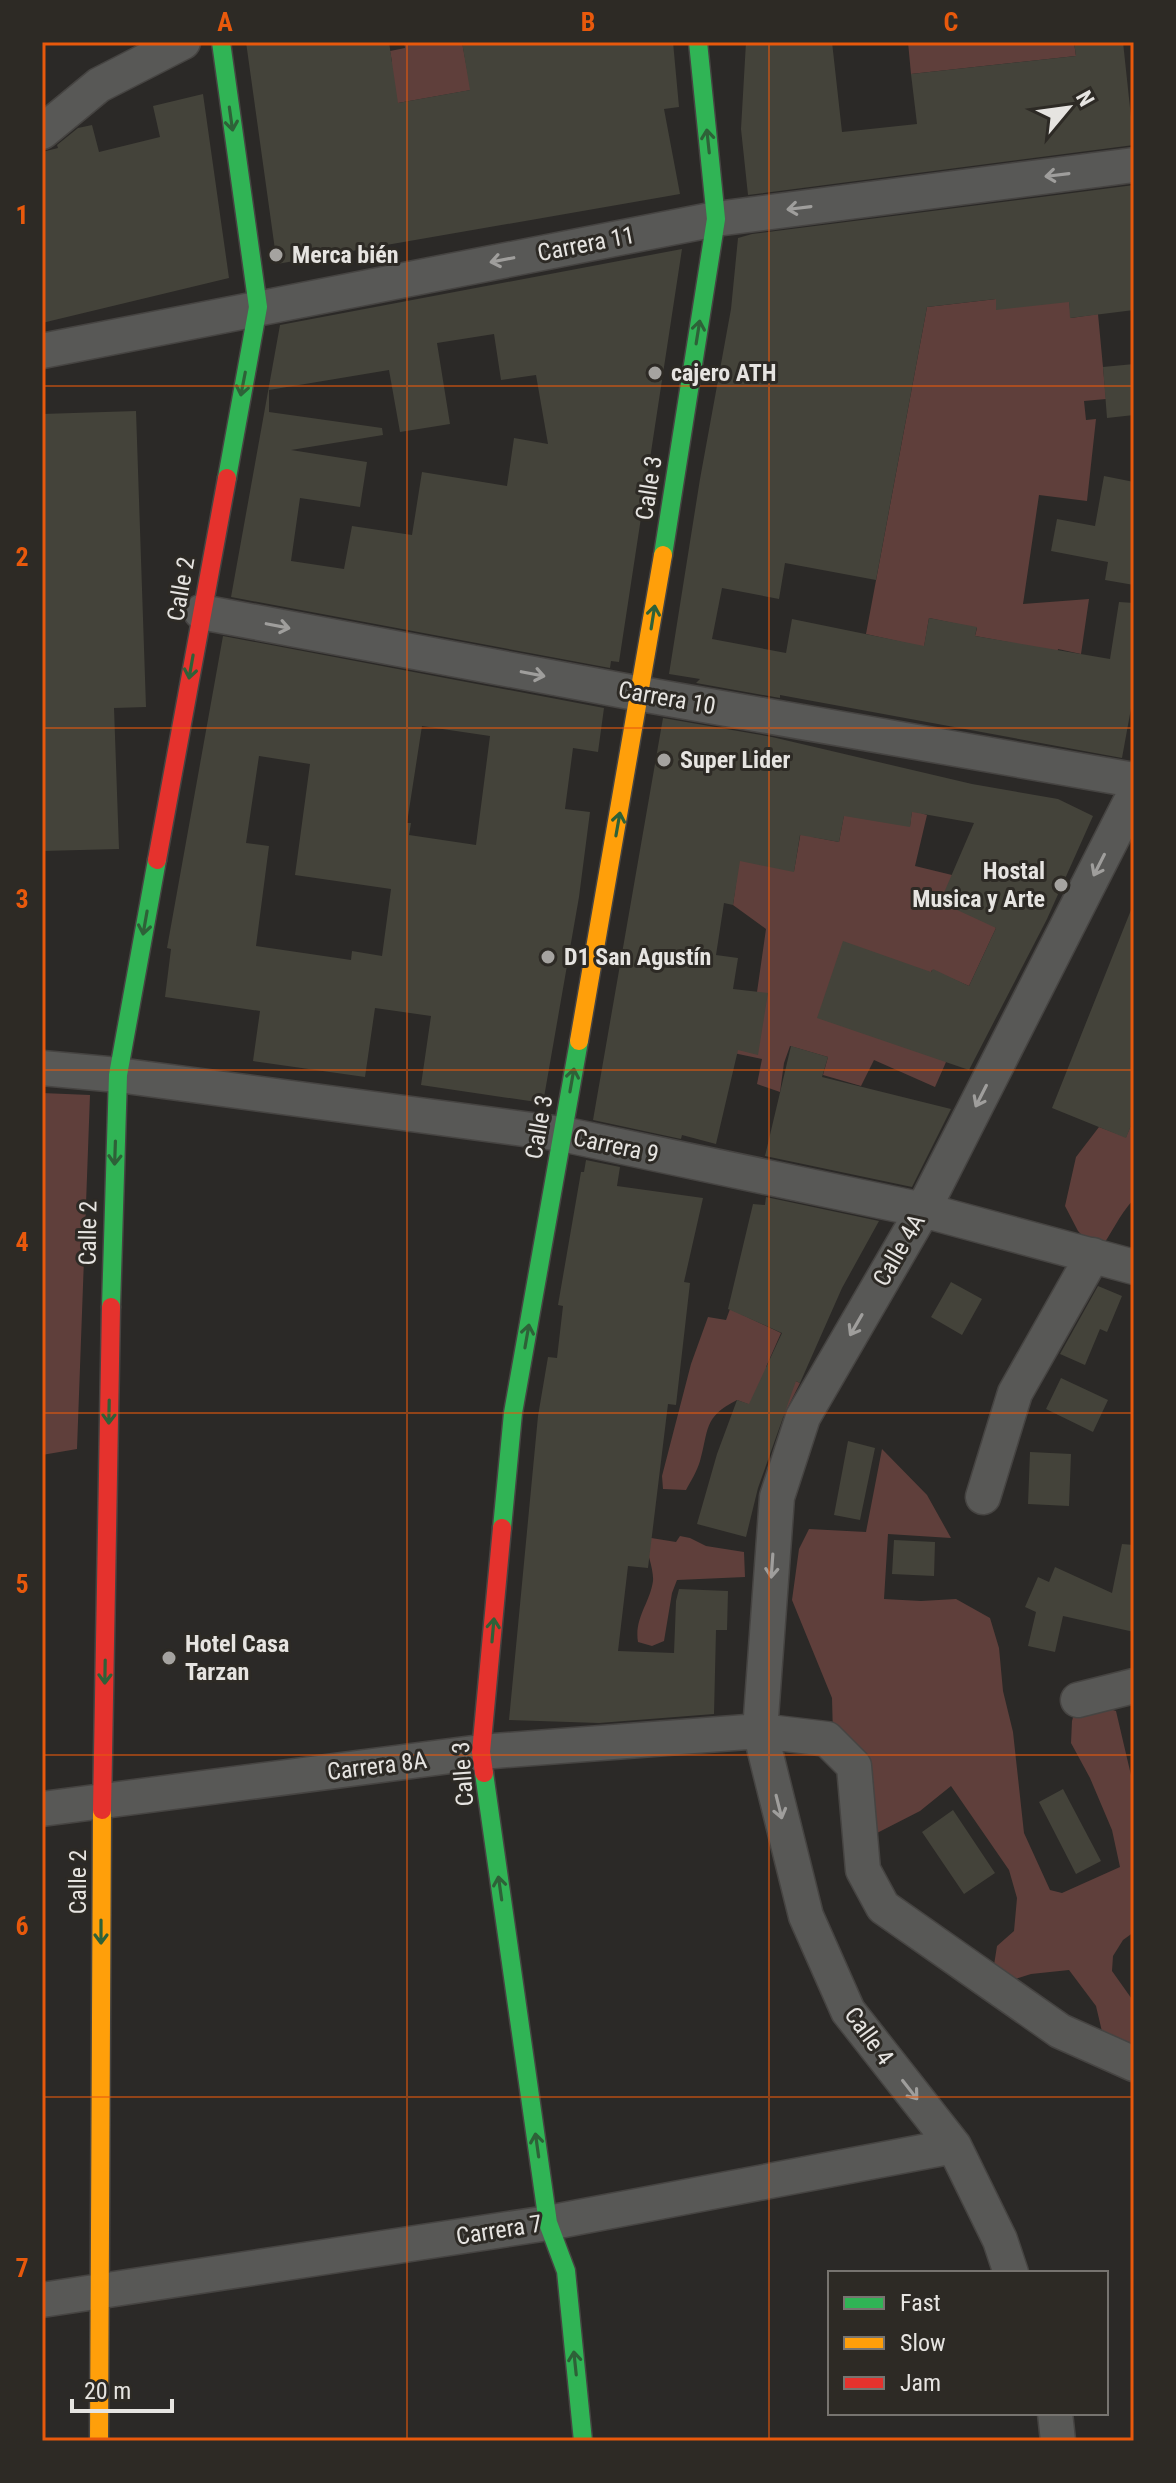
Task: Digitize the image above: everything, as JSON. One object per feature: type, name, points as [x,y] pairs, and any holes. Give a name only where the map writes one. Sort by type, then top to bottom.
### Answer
[{"type":"main road","name":"Calle 2","points":[[99,2441],[102,1802],[118,1075],[258,307],[221,42]]},
{"type":"main road","name":"Calle 3","points":[[583,2441],[566,2271],[548,2223],[481,1752],[513,1413],[641,694],[716,219],[698,42]]},
{"type":"main road","name":"Calle 3","points":[[543,2263],[548,2223]]},
{"type":"street","points":[[42,132],[99,85],[183,42]]},
{"type":"street","name":"Carrera 11","points":[[42,351],[716,219],[1134,165]]},
{"type":"street","name":"Carrera 10","points":[[201,612],[641,694],[1134,780]]},
{"type":"street","name":"Calle 4A","points":[[760,1731],[777,1497],[803,1417],[923,1210],[1134,795]]},
{"type":"street","name":"Carrera 9","points":[[42,1068],[118,1075],[562,1134],[923,1210],[1134,1267]]},
{"type":"street","points":[[983,1497],[1015,1393],[1093,1255]]},
{"type":"street","points":[[1078,1700],[1134,1686]]},
{"type":"street","points":[[760,1731],[827,1739],[854,1766],[863,1870],[883,1907],[1060,2031],[1134,2064]]},
{"type":"street","name":"Carrera 8A","points":[[42,1809],[481,1752],[760,1731]]},
{"type":"street","name":"Calle 4","points":[[760,1731],[806,1916],[848,2011],[954,2146],[1000,2240],[1010,2271]]},
{"type":"street","name":"Carrera 7","points":[[42,2300],[548,2223],[954,2146]]},
{"type":"street","points":[[1055,2415],[1058,2441]]},
{"type":"shaded area","points":[[404,42],[462,42],[471,90],[359,110],[392,62],[390,51],[405,48]]},
{"type":"shaded area","points":[[908,42],[1074,42],[1076,56],[911,74]]},
{"type":"shaded area","points":[[996,299],[996,309],[1069,300],[1071,318],[1098,314],[1106,399],[1084,401],[1086,420],[1096,419],[1087,501],[1039,495],[1023,604],[1089,599],[1081,654],[1058,649],[1050,690],[1008,642],[975,636],[977,628],[929,618],[924,647],[866,634],[927,307]]},
{"type":"shaded area","points":[[805,808],[818,810],[813,837],[839,842],[844,815],[910,826],[912,810],[927,815],[915,866],[952,875],[996,928],[969,986],[932,970],[913,1012],[950,1053],[935,1087],[874,1060],[861,1086],[823,1075],[828,1057],[790,1046],[780,1092],[757,1084],[762,1059],[724,1051],[757,992],[766,929],[733,905],[740,853],[794,871]]},
{"type":"shaded area","points":[[42,1093],[90,1095],[77,1449],[42,1455]]},
{"type":"shaded area","points":[[1134,1118],[1134,1199],[1098,1252],[1078,1231],[1065,1206],[1076,1157],[1099,1127],[1126,1137]]},
{"type":"shaded area","points":[[730,1309],[781,1333],[766,1367],[800,1383],[783,1417],[737,1400],[718,1412],[709,1425],[699,1465],[686,1490],[663,1489],[662,1476],[691,1364],[708,1317],[726,1320]]},
{"type":"shaded area","points":[[882,1449],[927,1495],[951,1538],[888,1534],[884,1599],[956,1599],[990,1618],[999,1648],[1003,1691],[1013,1732],[1024,1833],[1050,1890],[1062,1893],[1120,1867],[1112,1830],[1071,1743],[1076,1707],[1094,1704],[1116,1711],[1134,1788],[1134,1932],[1123,1940],[1113,1956],[1112,1971],[1134,2002],[1134,2056],[1104,2040],[1096,2006],[1069,1970],[1031,1974],[1012,1980],[994,1965],[997,1946],[1014,1931],[1017,1898],[1009,1870],[951,1786],[920,1811],[877,1833],[854,1817],[833,1736],[832,1698],[792,1600],[799,1549],[809,1529],[866,1532]]},
{"type":"shaded area","points":[[680,1536],[706,1546],[744,1552],[745,1577],[677,1580],[664,1641],[652,1646],[638,1642],[638,1625],[653,1581],[645,1537],[676,1542]]},
{"type":"building","points":[[246,42],[389,42],[398,103],[470,90],[462,42],[673,42],[679,107],[664,109],[680,194],[277,264]]},
{"type":"building","points":[[746,42],[832,42],[842,132],[917,124],[911,74],[1076,56],[1074,42],[1123,42],[1134,145],[748,195],[741,129]]},
{"type":"building","points":[[203,94],[229,278],[42,323],[42,152],[58,148],[57,145],[78,128],[92,125],[99,152],[160,137],[153,106]]},
{"type":"building","points":[[1134,185],[1134,310],[1070,318],[1069,302],[996,310],[996,299],[927,307],[876,580],[785,563],[779,599],[722,588],[712,639],[786,653],[792,619],[924,646],[929,618],[977,627],[975,636],[1110,659],[1119,602],[1134,603],[1134,692],[1122,758],[780,695],[780,698],[696,683],[700,679],[669,674],[731,309],[738,238]]},
{"type":"building","points":[[682,249],[619,662],[611,661],[610,668],[231,597],[280,325]],"holes":[[[494,334],[501,380],[536,375],[548,444],[514,438],[507,486],[422,472],[412,535],[352,526],[344,569],[291,561],[300,498],[360,507],[367,462],[291,450],[383,435],[382,428],[269,412],[269,390],[389,370],[400,432],[450,424],[437,343]]]},
{"type":"building","points":[[1134,364],[1134,415],[1107,418],[1103,367]]},
{"type":"building","points":[[136,411],[146,707],[114,708],[119,849],[42,851],[42,414]]},
{"type":"building","points":[[1104,476],[1134,482],[1134,585],[1105,580],[1108,562],[1051,551],[1057,519],[1095,526]]},
{"type":"building","points":[[223,636],[604,708],[598,752],[573,748],[565,809],[590,812],[579,897],[543,1103],[421,1085],[431,1016],[375,1008],[365,1077],[253,1061],[260,1011],[165,997],[171,949],[167,948]],"holes":[[[422,726],[490,736],[476,845],[409,835],[411,823],[407,823]],[[259,756],[310,764],[295,875],[391,889],[382,956],[352,951],[351,960],[256,946],[269,846],[246,843]]]},
{"type":"building","points":[[663,718],[772,737],[972,784],[1058,799],[1093,816],[1047,919],[969,1070],[817,1018],[843,941],[931,972],[933,969],[969,986],[996,928],[940,902],[974,823],[912,812],[910,827],[844,816],[839,842],[800,835],[794,872],[740,861],[733,905],[724,903],[716,955],[738,958],[733,989],[768,993],[758,1055],[738,1050],[716,1144],[593,1120]]},
{"type":"building","points":[[1133,905],[1134,1118],[1126,1138],[1052,1108]]},
{"type":"building","points":[[791,1046],[828,1057],[822,1077],[951,1109],[912,1187],[765,1156]]},
{"type":"building","points":[[586,1160],[620,1167],[617,1186],[703,1198],[684,1282],[690,1283],[676,1405],[668,1404],[648,1568],[628,1566],[618,1651],[674,1653],[679,1589],[728,1591],[727,1630],[716,1630],[714,1714],[599,1723],[509,1720],[538,1416],[548,1357],[557,1358],[563,1306],[558,1305],[581,1172],[584,1172]]},
{"type":"building","points":[[766,1197],[879,1221],[842,1288],[800,1383],[796,1381],[758,1488],[746,1537],[697,1524],[717,1454],[737,1400],[749,1404],[782,1333],[728,1309],[753,1204],[765,1205]]},
{"type":"building","points":[[951,1282],[982,1299],[962,1335],[931,1317]]},
{"type":"building","points":[[1098,1286],[1122,1296],[1107,1332],[1100,1329],[1085,1365],[1060,1354]]},
{"type":"building","points":[[1061,1378],[1108,1400],[1093,1432],[1046,1409]]},
{"type":"building","points":[[848,1441],[875,1448],[860,1520],[834,1515]]},
{"type":"building","points":[[1030,1452],[1071,1454],[1069,1506],[1028,1504]]},
{"type":"building","points":[[894,1540],[935,1542],[934,1576],[892,1574]]},
{"type":"building","points":[[1122,1544],[1134,1545],[1134,1632],[1063,1616],[1055,1652],[1028,1646],[1036,1612],[1025,1607],[1038,1577],[1049,1582],[1055,1567],[1112,1593]]},
{"type":"building","points":[[1063,1789],[1101,1861],[1076,1874],[1039,1802]]},
{"type":"building","points":[[953,1810],[995,1873],[964,1894],[922,1832]]},
{"type":"traffic: fast","points":[[221,42],[258,307],[227,478]]},
{"type":"traffic: fast","points":[[663,555],[716,219],[698,42]]},
{"type":"traffic: fast","points":[[111,1307],[118,1075],[157,860]]},
{"type":"traffic: fast","points":[[502,1528],[513,1413],[579,1041]]},
{"type":"traffic: fast","points":[[484,1773],[548,2223],[566,2271],[583,2441]]},
{"type":"traffic: slow","points":[[579,1041],[663,555]]},
{"type":"traffic: slow","points":[[99,2441],[102,1810]]},
{"type":"traffic: jam","points":[[157,860],[227,478]]},
{"type":"traffic: jam","points":[[102,1810],[111,1307]]},
{"type":"traffic: jam","points":[[484,1773],[481,1752],[502,1528]]},
{"type":"place","name":"Merca bién","points":[[276,255]]},
{"type":"place","name":"cajero ATH","points":[[655,373]]},
{"type":"place","name":"Super Lider","points":[[664,760]]},
{"type":"place","name":"Hostal Musica y Arte","points":[[1061,885]]},
{"type":"place","name":"D1 San Agustín","points":[[548,957]]},
{"type":"place","name":"Hotel Casa Tarzan","points":[[169,1658]]}]
